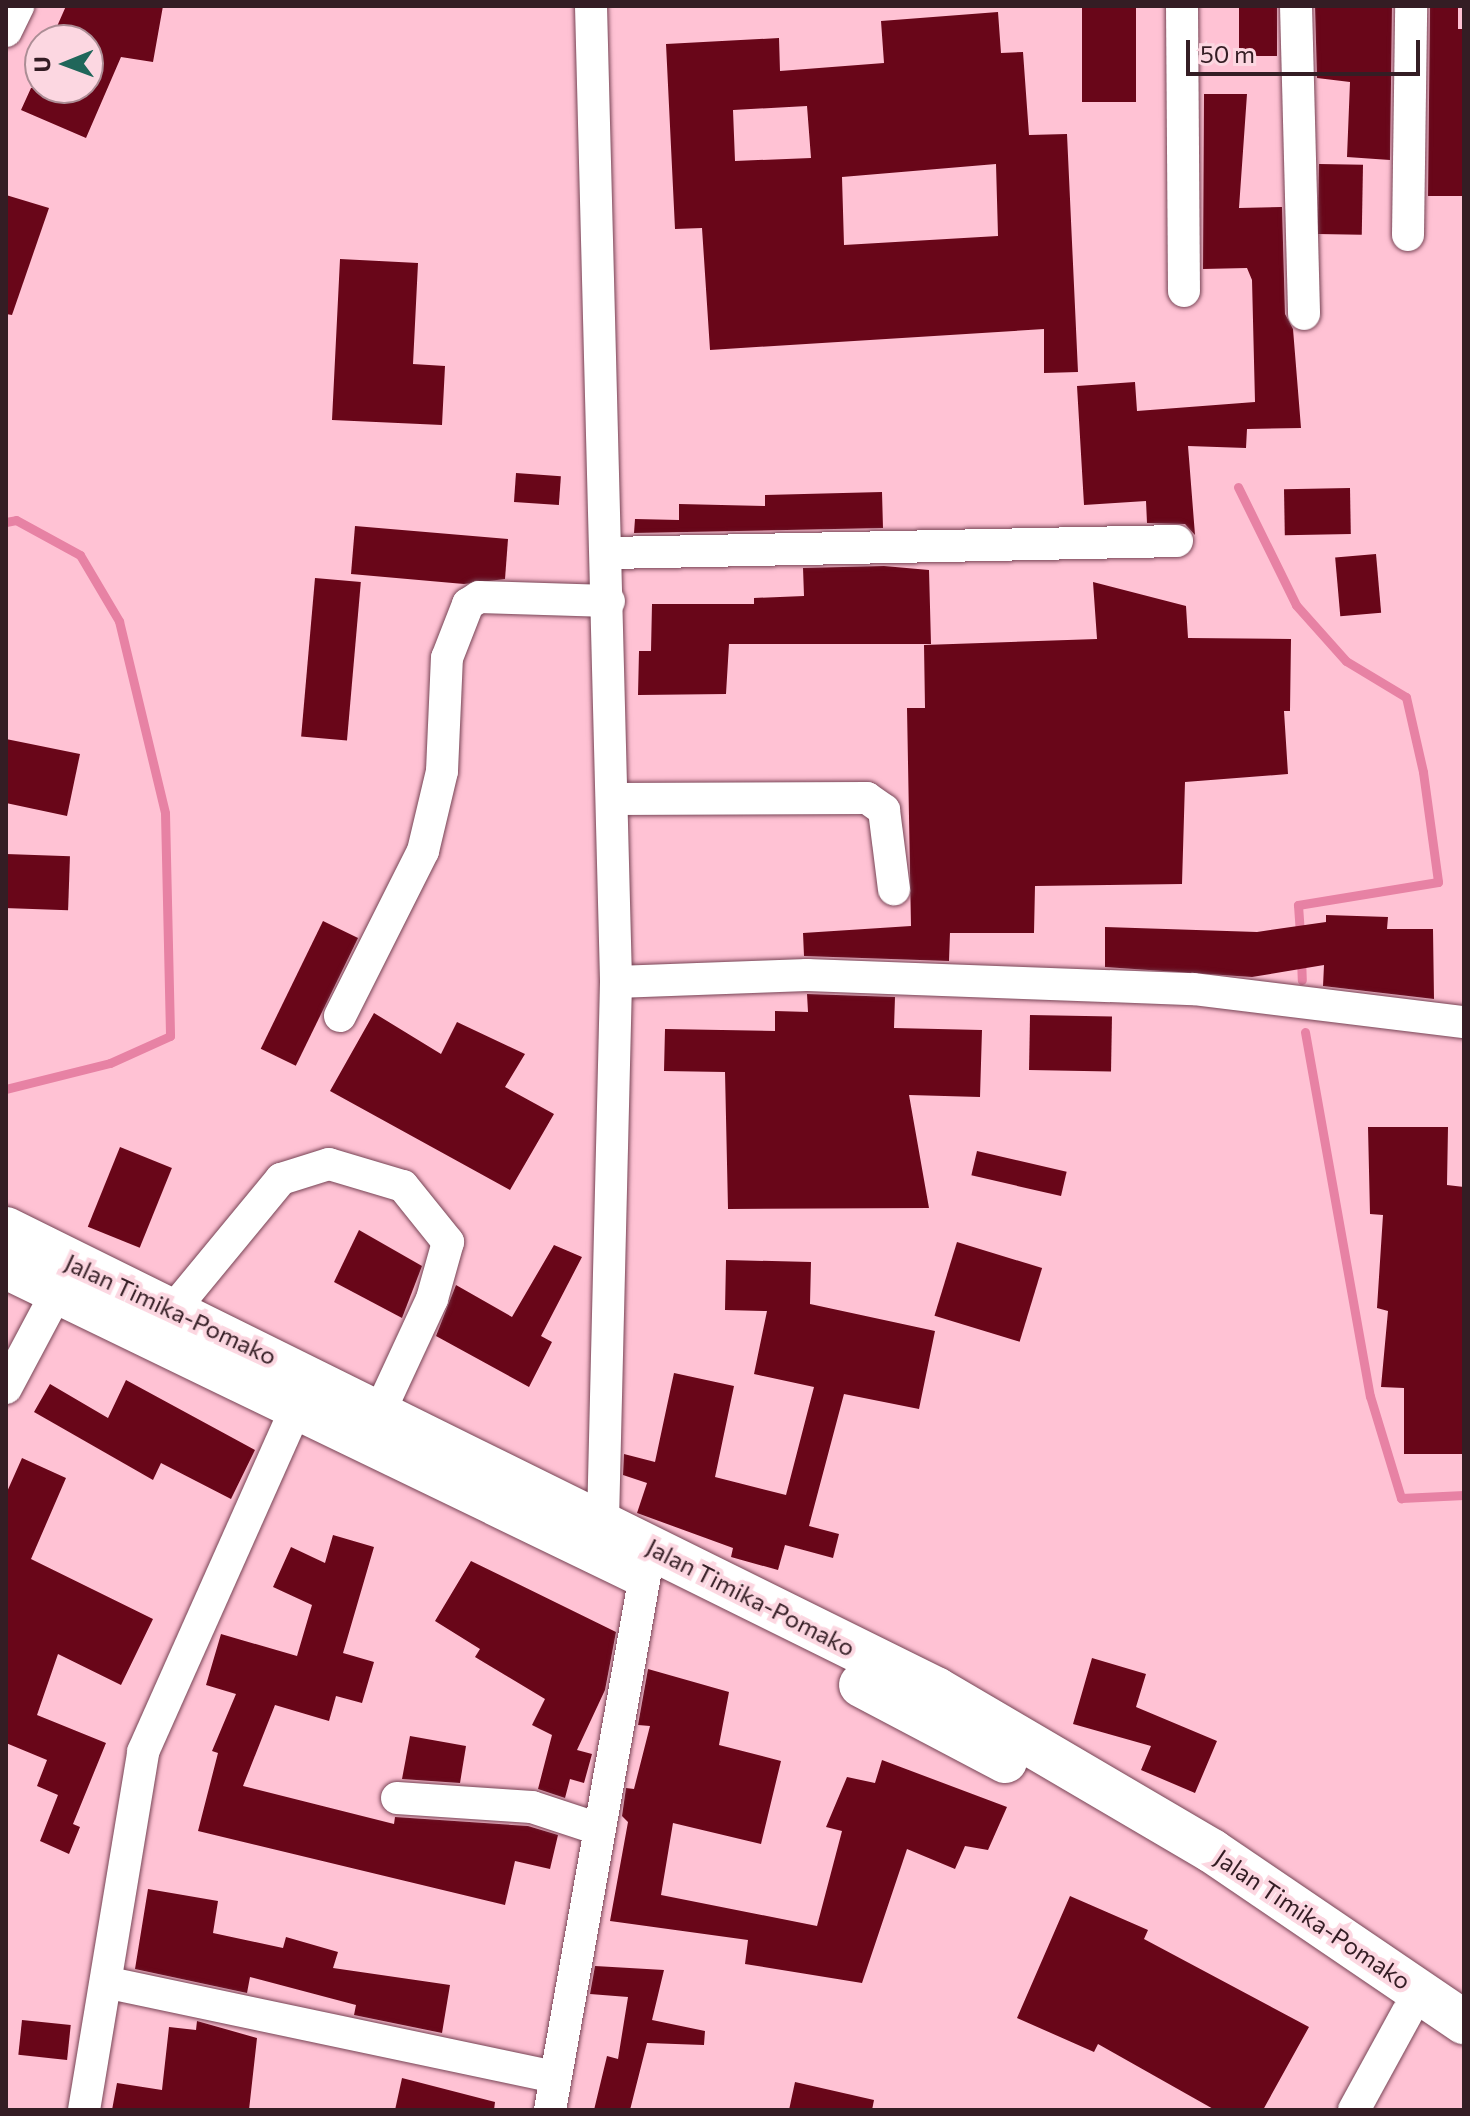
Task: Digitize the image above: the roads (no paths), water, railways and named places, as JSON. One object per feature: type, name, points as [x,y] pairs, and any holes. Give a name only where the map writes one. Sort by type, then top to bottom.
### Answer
[{"type":"highway","name":"Jalan Timika-Pomako","points":[[6,1229],[381,1409],[1040,1746],[1272,1889],[1462,2023]]},
{"type":"highway","name":"Jalan Timika-Pomako","points":[[6,1267],[645,1575],[1021,1769],[1407,2013],[1462,2023]]},
{"type":"street","points":[[6,31],[18,6]]},
{"type":"street","points":[[591,6],[610,553],[616,982],[603,1521]]},
{"type":"street","points":[[1182,6],[1184,291]]},
{"type":"street","points":[[1296,6],[1304,314]]},
{"type":"street","points":[[1408,235],[1411,6]]},
{"type":"street","points":[[610,553],[1177,541]]},
{"type":"street","points":[[340,1016],[423,851],[442,771],[447,658],[468,604],[479,597],[609,601]]},
{"type":"street","points":[[612,799],[867,798],[884,810],[894,889]]},
{"type":"street","points":[[616,982],[807,975],[1194,989],[1464,1022]]},
{"type":"street","points":[[173,1310],[281,1179],[329,1164],[403,1186],[448,1242],[432,1299],[381,1409]]},
{"type":"street","points":[[6,1388],[57,1292]]},
{"type":"street","points":[[84,2110],[109,1983],[128,1811],[143,1752],[296,1408]]},
{"type":"street","points":[[550,2110],[596,1828],[645,1575]]},
{"type":"street","points":[[397,1798],[532,1807],[596,1828]]},
{"type":"street","points":[[109,1983],[555,2077]]},
{"type":"street","points":[[1354,2110],[1407,2013]]},
{"type":"waterway","points":[[1238,487],[1296,605],[1346,661],[1406,697],[1423,772],[1438,882],[1298,905],[1300,935]]},
{"type":"waterway","points":[[6,522],[16,520],[80,555],[119,621],[165,813],[170,1036],[110,1063],[6,1089]]},
{"type":"waterway","points":[[1301,957],[1302,980]]},
{"type":"waterway","points":[[1305,1032],[1370,1396],[1401,1498],[1464,1495]]}]
